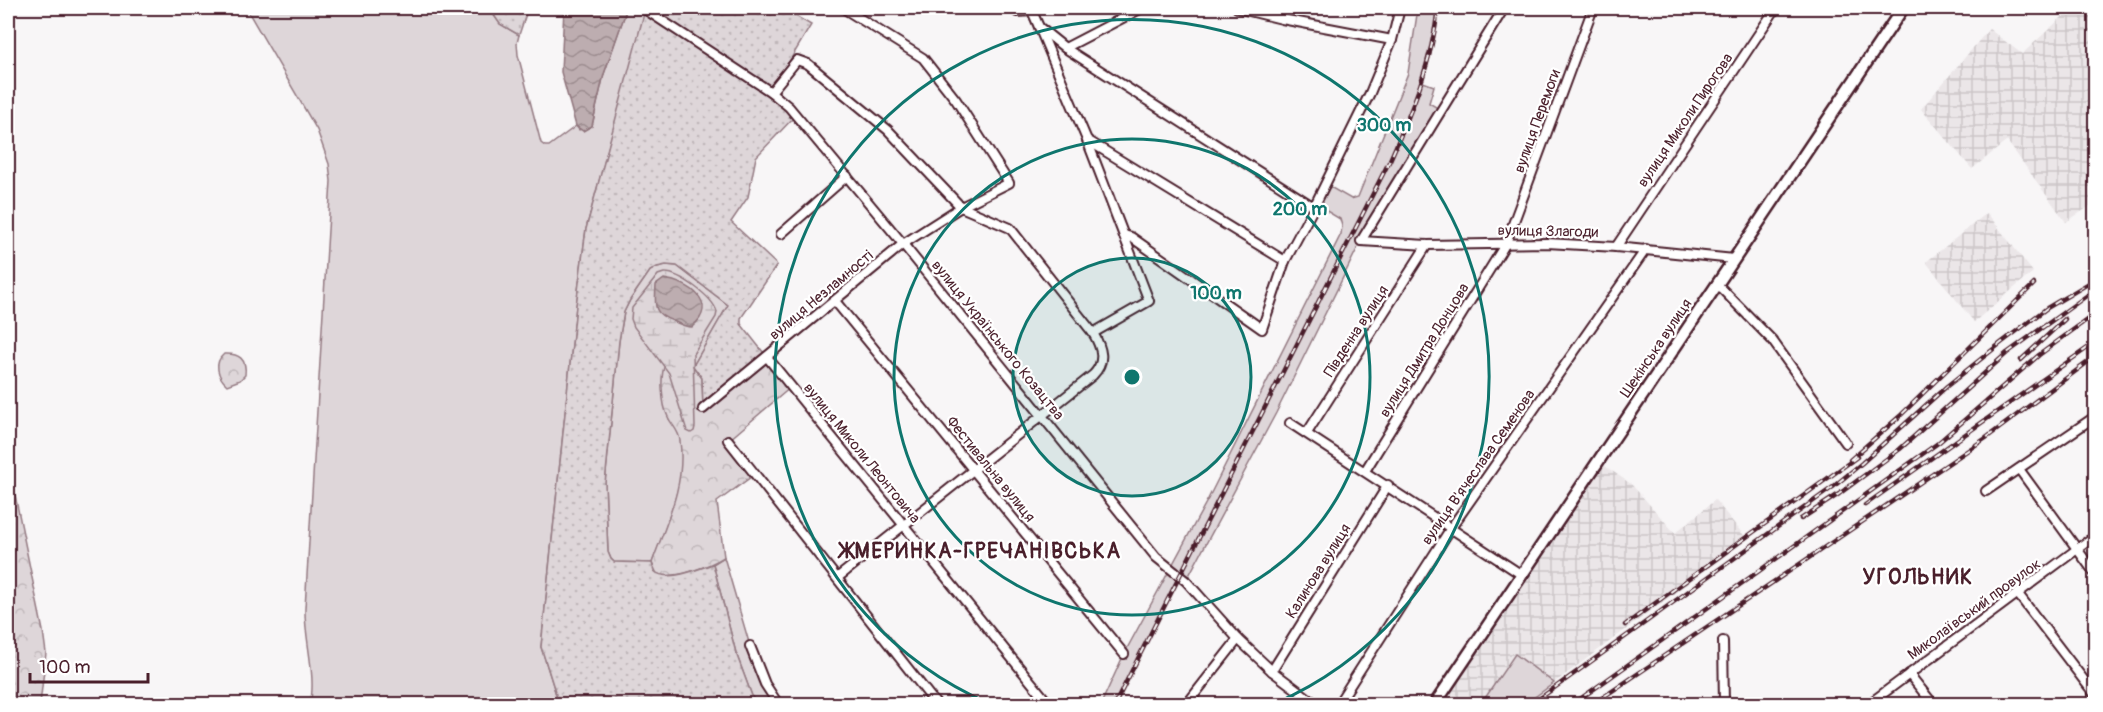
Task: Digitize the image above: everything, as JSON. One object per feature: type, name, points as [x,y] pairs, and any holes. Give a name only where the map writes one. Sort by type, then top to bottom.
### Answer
[{"type":"street","name":"вулиця Незламності","points":[[703,409],[903,244],[961,207],[1009,183],[956,100],[922,58],[843,8]]},
{"type":"street","points":[[1013,8],[1017,12],[1032,9],[1087,140],[1149,301],[1094,333]]},
{"type":"street","points":[[1065,48],[1142,8]]},
{"type":"street","points":[[1237,8],[1392,40]]},
{"type":"street","points":[[1124,235],[1131,237],[1262,329],[1285,261],[1370,93],[1392,40],[1400,8]]},
{"type":"street","name":"вулиця Злагоди","points":[[1504,8],[1361,241],[1427,245],[1547,243],[1646,249],[1734,259]]},
{"type":"street","name":"вулиця Перемоги","points":[[1506,243],[1593,8]]},
{"type":"street","name":"вулиця Миколи Пирогова","points":[[1616,247],[1776,8]]},
{"type":"street","name":"Шекінська вулиця","points":[[1435,705],[1903,8]]},
{"type":"street","name":"вулиця Українського Козацтва","points":[[646,10],[771,92],[796,115],[1156,557],[1186,581],[1238,639],[1272,671],[1316,705]]},
{"type":"street","points":[[1039,27],[1065,48],[1314,207]]},
{"type":"street","points":[[771,92],[797,60],[808,64],[888,130],[961,207],[1010,228],[1094,333],[1101,351],[1099,368],[837,578]]},
{"type":"street","points":[[1087,140],[1285,261]]},
{"type":"street","points":[[781,234],[847,176]]},
{"type":"street","name":"вулиця Дмитра Донцова","points":[[1365,471],[1506,243]]},
{"type":"street","name":"Південна вулиця","points":[[1307,432],[1427,245]]},
{"type":"street","name":"вулиця В'ячеслава Семенова","points":[[1338,705],[1451,528],[1646,249]]},
{"type":"street","points":[[1717,284],[1772,340],[1846,443]]},
{"type":"street","name":"Фестивальна вулиця","points":[[835,301],[1124,654]]},
{"type":"street","name":"вулиця Миколи Леонтовича","points":[[767,357],[1049,705]]},
{"type":"street","points":[[1986,491],[2096,416]]},
{"type":"street","points":[[1290,423],[1388,485],[1522,575]]},
{"type":"street","points":[[728,440],[936,705]]},
{"type":"street","points":[[2019,469],[2096,575]]},
{"type":"street","name":"Калинова вулиця","points":[[1272,671],[1388,485]]},
{"type":"street","name":"Миколаївський провулок","points":[[1869,705],[2096,535]]},
{"type":"street","points":[[2018,594],[2096,696]]},
{"type":"street","points":[[1187,705],[1238,639]]},
{"type":"street","points":[[1723,641],[1724,705]]},
{"type":"street","points":[[750,646],[765,684],[778,705]]},
{"type":"street","points":[[1910,674],[1933,705]]},
{"type":"shaded area","points":[[2072,8],[2095,8],[2096,202],[2066,222],[2007,141],[1972,169],[1921,109],[1989,29],[2022,54]]},
{"type":"shaded area","points":[[1987,213],[2033,272],[1974,322],[1926,262]]},
{"type":"shaded area","points":[[1602,464],[1631,484],[1675,533],[1715,500],[1747,539],[1554,683],[1515,654],[1481,704],[1464,704],[1447,693]]},
{"type":"green space","points":[[246,8],[489,8],[500,24],[519,35],[518,55],[541,143],[545,146],[549,146],[576,126],[579,130],[592,126],[604,74],[625,14],[624,8],[646,10],[586,229],[576,306],[541,647],[559,704],[310,704],[312,682],[305,608],[331,181],[329,164],[317,130]]},
{"type":"green space","points":[[489,8],[528,8],[519,35],[500,24]]},
{"type":"green space","points":[[644,8],[782,8],[811,25],[771,92],[796,115],[756,157],[748,197],[731,222],[777,265],[741,318],[741,324],[767,357],[703,409],[702,378],[693,366],[728,305],[677,266],[666,265],[650,271],[624,312],[605,483],[608,552],[614,562],[652,563],[654,571],[667,576],[683,574],[713,564],[736,653],[755,704],[559,704],[541,647],[586,229]]},
{"type":"green space","points":[[1418,8],[1438,8],[1431,54],[1423,82],[1434,86],[1429,103],[1441,110],[1361,241],[1276,413],[1186,581],[1180,576],[1114,704],[1101,704],[1124,654],[1208,499],[1341,234],[1340,219],[1315,204],[1325,184],[1351,199],[1358,197],[1408,73]]},
{"type":"green space","points":[[666,265],[677,266],[728,305],[693,366],[669,419],[678,433],[682,450],[682,469],[672,510],[652,563],[614,562],[608,552],[605,483],[624,312],[650,271]]},
{"type":"green space","points":[[664,273],[695,286],[709,299],[717,312],[693,354],[695,427],[691,433],[687,431],[669,373],[634,327],[631,319],[632,308],[658,275]]},
{"type":"green space","points":[[224,354],[238,356],[245,365],[245,375],[240,380],[227,385],[218,370],[219,362]]},
{"type":"green space","points":[[767,357],[791,387],[729,440],[755,474],[717,502],[724,557],[682,574],[657,574],[652,563],[674,503],[681,457],[679,437],[668,417],[663,398],[662,382],[666,363],[693,366],[702,378],[703,408]]},
{"type":"green space","points":[[8,461],[46,653],[40,704],[8,704]]},
{"type":"green space","points":[[724,557],[750,646],[778,704],[755,704],[736,653],[713,564]]},
{"type":"green space","points":[[1515,654],[1554,683],[1525,704],[1481,704]]},
{"type":"water","points":[[564,8],[624,8],[625,14],[604,74],[592,126],[583,131],[576,126],[561,72]]},
{"type":"water","points":[[664,279],[683,284],[698,295],[703,310],[700,318],[692,327],[666,318],[658,312],[655,303],[656,285]]},
{"type":"railway","points":[[1115,704],[1390,160],[1426,67],[1438,8]]},
{"type":"railway","points":[[1532,704],[1833,487],[1947,386],[2001,343],[2047,308],[2096,279]]},
{"type":"railway","points":[[1850,460],[1900,416],[2034,284]]},
{"type":"railway","points":[[1801,519],[1900,449],[2007,353],[2096,289]]},
{"type":"railway","points":[[1573,704],[1938,443],[2039,355],[2096,313]]},
{"type":"railway","points":[[2021,360],[2065,319]]},
{"type":"railway","points":[[1865,505],[2096,342]]},
{"type":"railway","points":[[1593,704],[1986,438],[2096,356]]},
{"type":"railway","points":[[1625,625],[1857,457]]},
{"type":"district","name":"ЖМЕРИНКА-ГРЕЧАНІВСЬКА","points":[[981,551]]},
{"type":"district","name":"УГОЛЬНИК","points":[[1918,577]]}]
